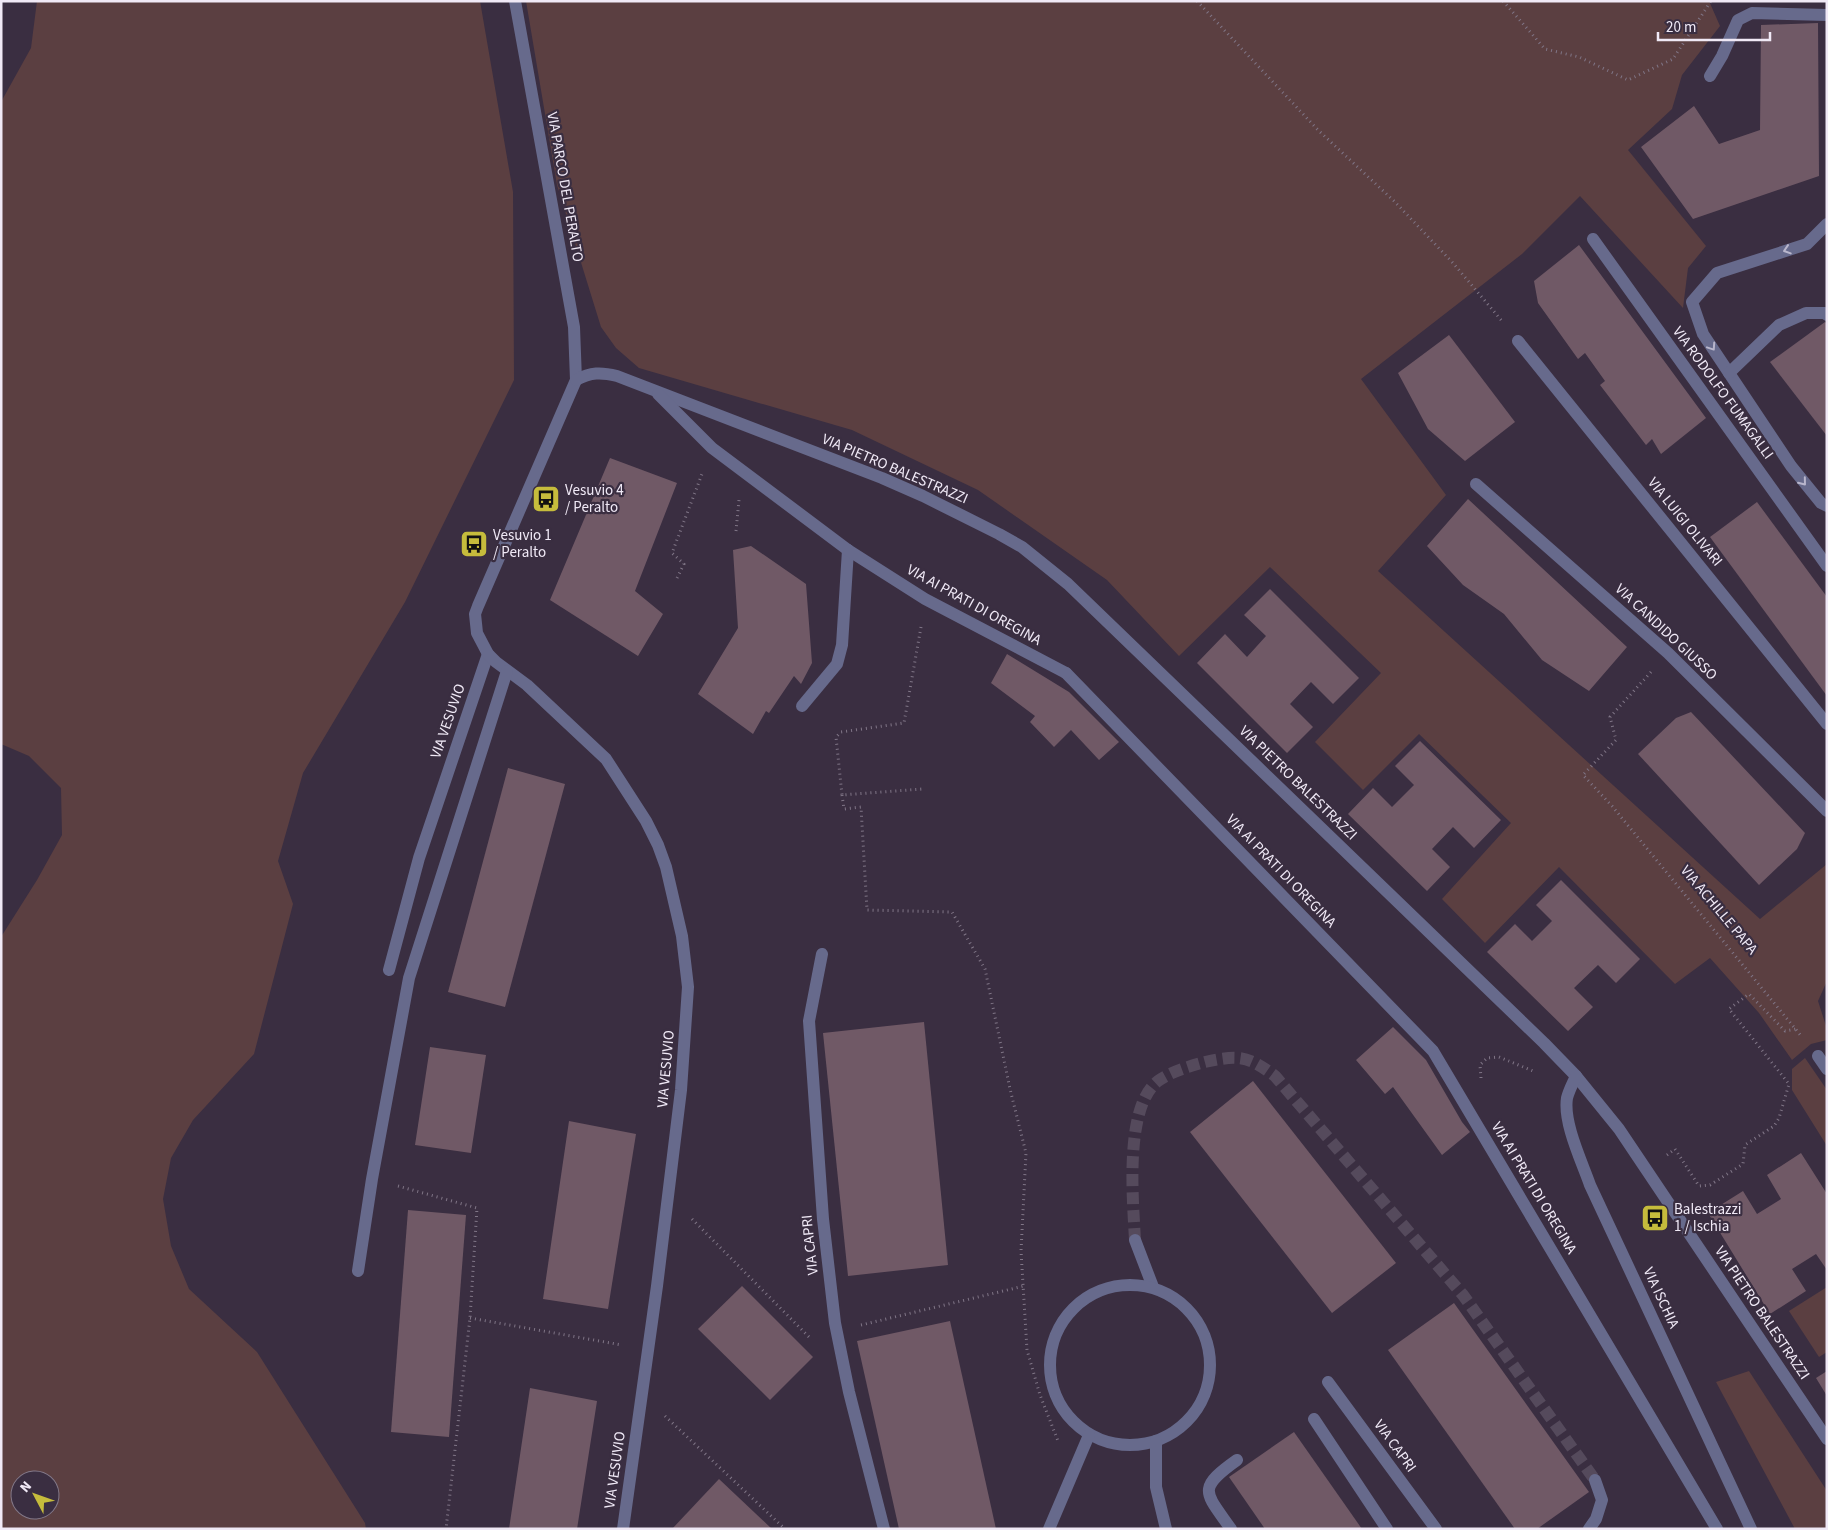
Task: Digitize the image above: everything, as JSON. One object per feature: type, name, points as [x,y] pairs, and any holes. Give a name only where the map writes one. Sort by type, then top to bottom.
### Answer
[{"type":"street","name":"VIA PARCO DEL PERALTO","points":[[515,1],[574,327],[576,380]]},
{"type":"street","points":[[1710,76],[1722,56],[1738,20],[1752,13],[1827,15]]},
{"type":"street","name":"VIA RODOLFO FUMAGALLI","points":[[1827,224],[1807,244],[1717,273],[1692,302],[1703,334],[1791,466],[1821,503],[1827,506]]},
{"type":"street","name":"VIA RODOLFO FUMAGALLI","points":[[1593,239],[1827,566]]},
{"type":"street","name":"VIA RODOLFO FUMAGALLI","points":[[1729,372],[1779,325],[1806,313],[1825,313],[1827,315]]},
{"type":"street","name":"VIA LUIGI OLIVARI","points":[[1518,341],[1827,724]]},
{"type":"street","name":"VIA PIETRO BALESTRAZZI","points":[[576,380],[586,374],[601,372],[617,376],[656,392],[685,401],[923,496],[1022,547],[1075,591],[1576,1076],[1619,1129],[1827,1439]]},
{"type":"street","name":"VIA VESUVIO","points":[[576,380],[475,614],[477,633],[481,644],[488,654],[534,691],[606,758],[646,821],[658,845],[666,867],[682,936],[688,987],[682,1090],[623,1529]]},
{"type":"street","name":"VIA AI PRATI DI OREGINA","points":[[656,392],[712,448],[848,550],[925,599],[1066,673],[1433,1051],[1717,1529]]},
{"type":"street","name":"VIA CANDIDO GIUSSO","points":[[1476,484],[1668,653],[1827,810]]},
{"type":"street","points":[[802,706],[837,664],[842,645],[848,550]]},
{"type":"street","name":"VIA VESUVIO","points":[[389,970],[419,858],[488,654]]},
{"type":"street","points":[[358,1271],[372,1179],[409,978],[507,671]]},
{"type":"street","name":"VIA CAPRI","points":[[822,954],[809,1021],[823,1219],[836,1331],[849,1392],[884,1529]]},
{"type":"street","points":[[1818,1056],[1827,1069]]},
{"type":"street","name":"VIA ISCHIA","points":[[1576,1076],[1567,1099],[1567,1110],[1590,1186],[1751,1529]]},
{"type":"street","points":[[1135,1240],[1153,1287]]},
{"type":"street","points":[[1128,1284],[1153,1287],[1176,1299],[1195,1316],[1207,1339],[1211,1363],[1207,1389],[1196,1412],[1178,1430],[1156,1442],[1133,1446],[1111,1444],[1089,1435],[1069,1419],[1055,1396],[1050,1371],[1052,1345],[1062,1322],[1080,1302],[1102,1289],[1128,1284]]},
{"type":"street","name":"VIA CAPRI","points":[[1328,1382],[1436,1529]]},
{"type":"street","points":[[1314,1419],[1388,1529]]},
{"type":"street","points":[[1049,1529],[1089,1435]]},
{"type":"street","points":[[1156,1442],[1156,1487],[1166,1529]]},
{"type":"street","points":[[1231,1529],[1209,1497],[1210,1486],[1216,1475],[1237,1460]]},
{"type":"street","points":[[1589,1529],[1596,1519],[1602,1500],[1595,1480]]},
{"type":"path","points":[[1198,1],[1318,130],[1394,201],[1453,262],[1518,341]]},
{"type":"path","points":[[1503,1],[1545,49],[1579,58],[1628,80],[1673,59],[1711,1]]},
{"type":"path","points":[[677,578],[684,564],[672,553],[712,448]]},
{"type":"path","points":[[925,599],[904,723],[841,732],[836,737],[844,809],[861,808],[867,910],[952,912],[985,968],[1010,1089],[1026,1153],[1021,1251],[1027,1350],[1040,1395]]},
{"type":"path","name":"VIA ACHILLE PAPA","points":[[1668,653],[1610,717],[1616,740],[1583,774],[1612,806],[1818,1056]]},
{"type":"path","points":[[842,795],[922,789]]},
{"type":"path","points":[[1662,1158],[1675,1149],[1699,1186],[1710,1185],[1743,1164],[1745,1145],[1774,1126],[1779,1118],[1789,1084],[1729,1009],[1749,994],[1785,1031],[1796,1030]]},
{"type":"path","points":[[1484,1084],[1480,1075],[1480,1065],[1487,1058],[1500,1057],[1538,1073],[1546,1069],[1544,1043]]},
{"type":"path","points":[[372,1179],[477,1208],[470,1318],[446,1529]]},
{"type":"path","points":[[668,1195],[812,1339]]},
{"type":"path","points":[[836,1331],[1024,1286]]},
{"type":"path","points":[[470,1318],[624,1345]]},
{"type":"path","points":[[641,1393],[784,1529]]},
{"type":"shaded area","points":[[37,1],[480,1],[513,192],[514,380],[405,602],[303,773],[278,861],[293,904],[254,1054],[193,1120],[171,1158],[163,1199],[171,1246],[189,1289],[257,1352],[365,1523],[366,1529],[1,1529],[1,937],[37,880],[62,835],[61,788],[29,756],[1,744],[1,102],[31,48]]},
{"type":"shaded area","points":[[526,1],[1709,1],[1720,26],[1682,75],[1672,109],[1628,150],[1706,246],[1688,268],[1683,308],[1580,196],[1522,254],[1361,379],[1446,495],[1378,571],[1760,919],[1827,864],[1827,981],[1818,1001],[1827,1029],[1827,1040],[1811,1044],[1792,1060],[1759,1013],[1710,958],[1675,984],[1559,867],[1485,943],[1442,899],[1511,823],[1419,734],[1363,790],[1315,742],[1381,673],[1270,567],[1179,656],[1107,580],[978,490],[852,430],[639,368],[616,348],[601,327],[557,185]]},
{"type":"shaded area","points":[[1805,1058],[1827,1090],[1827,1146],[1792,1090],[1792,1069]]},
{"type":"shaded area","points":[[1827,1287],[1827,1352],[1819,1357],[1789,1311]]},
{"type":"shaded area","points":[[1749,1371],[1827,1491],[1827,1529],[1795,1529],[1716,1382]]},
{"type":"building","points":[[1818,23],[1819,176],[1693,219],[1641,147],[1694,106],[1719,144],[1760,130],[1761,25]]},
{"type":"building","points":[[1579,245],[1706,418],[1661,454],[1652,439],[1646,445],[1600,385],[1605,381],[1585,353],[1578,359],[1538,303],[1534,281]]},
{"type":"building","points":[[1825,322],[1827,324],[1827,436],[1770,362]]},
{"type":"building","points":[[1449,335],[1515,422],[1465,461],[1428,429],[1398,373]]},
{"type":"building","points":[[610,458],[677,483],[635,591],[663,614],[638,656],[550,600]]},
{"type":"building","points":[[1468,499],[1627,647],[1589,691],[1542,660],[1504,614],[1463,585],[1427,546]]},
{"type":"building","points":[[1757,502],[1827,597],[1827,696],[1710,537]]},
{"type":"building","points":[[751,546],[806,584],[812,663],[801,684],[794,676],[769,713],[766,711],[753,734],[698,694],[738,628],[733,550]]},
{"type":"building","points":[[1270,589],[1359,678],[1333,704],[1311,682],[1290,704],[1313,727],[1287,753],[1197,663],[1225,634],[1247,657],[1266,636],[1244,615]]},
{"type":"building","points":[[1007,654],[1069,692],[1119,742],[1099,760],[1071,730],[1054,747],[1030,722],[1035,716],[991,683]]},
{"type":"building","points":[[1691,712],[1805,833],[1797,849],[1759,885],[1638,754],[1676,718]]},
{"type":"building","points":[[1420,741],[1501,820],[1474,848],[1453,827],[1432,849],[1450,867],[1427,891],[1348,814],[1373,788],[1392,807],[1414,785],[1395,766]]},
{"type":"building","points":[[508,768],[565,784],[505,1007],[448,992]]},
{"type":"building","points":[[1561,880],[1640,959],[1616,983],[1598,965],[1574,988],[1593,1007],[1568,1031],[1487,952],[1515,924],[1532,941],[1552,921],[1536,905]]},
{"type":"building","points":[[924,1022],[948,1265],[848,1276],[823,1033]]},
{"type":"building","points":[[1393,1027],[1426,1060],[1462,1122],[1470,1132],[1442,1155],[1393,1087],[1385,1094],[1356,1060]]},
{"type":"building","points":[[430,1047],[486,1055],[471,1153],[415,1145]]},
{"type":"building","points":[[1253,1081],[1396,1263],[1332,1313],[1190,1132]]},
{"type":"building","points":[[569,1121],[636,1134],[608,1309],[543,1299]]},
{"type":"building","points":[[1801,1153],[1827,1194],[1827,1270],[1816,1254],[1792,1269],[1806,1291],[1770,1314],[1708,1213],[1743,1191],[1757,1214],[1781,1199],[1767,1175]]},
{"type":"building","points":[[408,1210],[466,1215],[449,1437],[391,1432]]},
{"type":"building","points":[[742,1286],[813,1357],[770,1400],[698,1329]]},
{"type":"building","points":[[1454,1303],[1589,1492],[1537,1529],[1515,1529],[1388,1350]]},
{"type":"building","points":[[950,1321],[996,1529],[899,1529],[857,1341]]},
{"type":"building","points":[[1827,1371],[1827,1396],[1816,1378]]},
{"type":"building","points":[[530,1388],[597,1401],[577,1529],[509,1529]]},
{"type":"building","points":[[1294,1432],[1362,1529],[1265,1529],[1229,1477]]},
{"type":"building","points":[[719,1479],[772,1529],[672,1529]]},
{"type":"tunnel","points":[[1135,1240],[1132,1179],[1133,1155],[1135,1132],[1140,1111],[1147,1094],[1158,1081],[1168,1075],[1205,1062],[1226,1058],[1242,1058],[1257,1064],[1275,1076],[1463,1295],[1595,1480]]},
{"type":"place","name":"Vesuvio 4 / Peralto","points":[[546,499]]},
{"type":"place","name":"Vesuvio 1 / Peralto","points":[[474,544]]},
{"type":"place","name":"Balestrazzi 1 / Ischia","points":[[1655,1218]]}]
